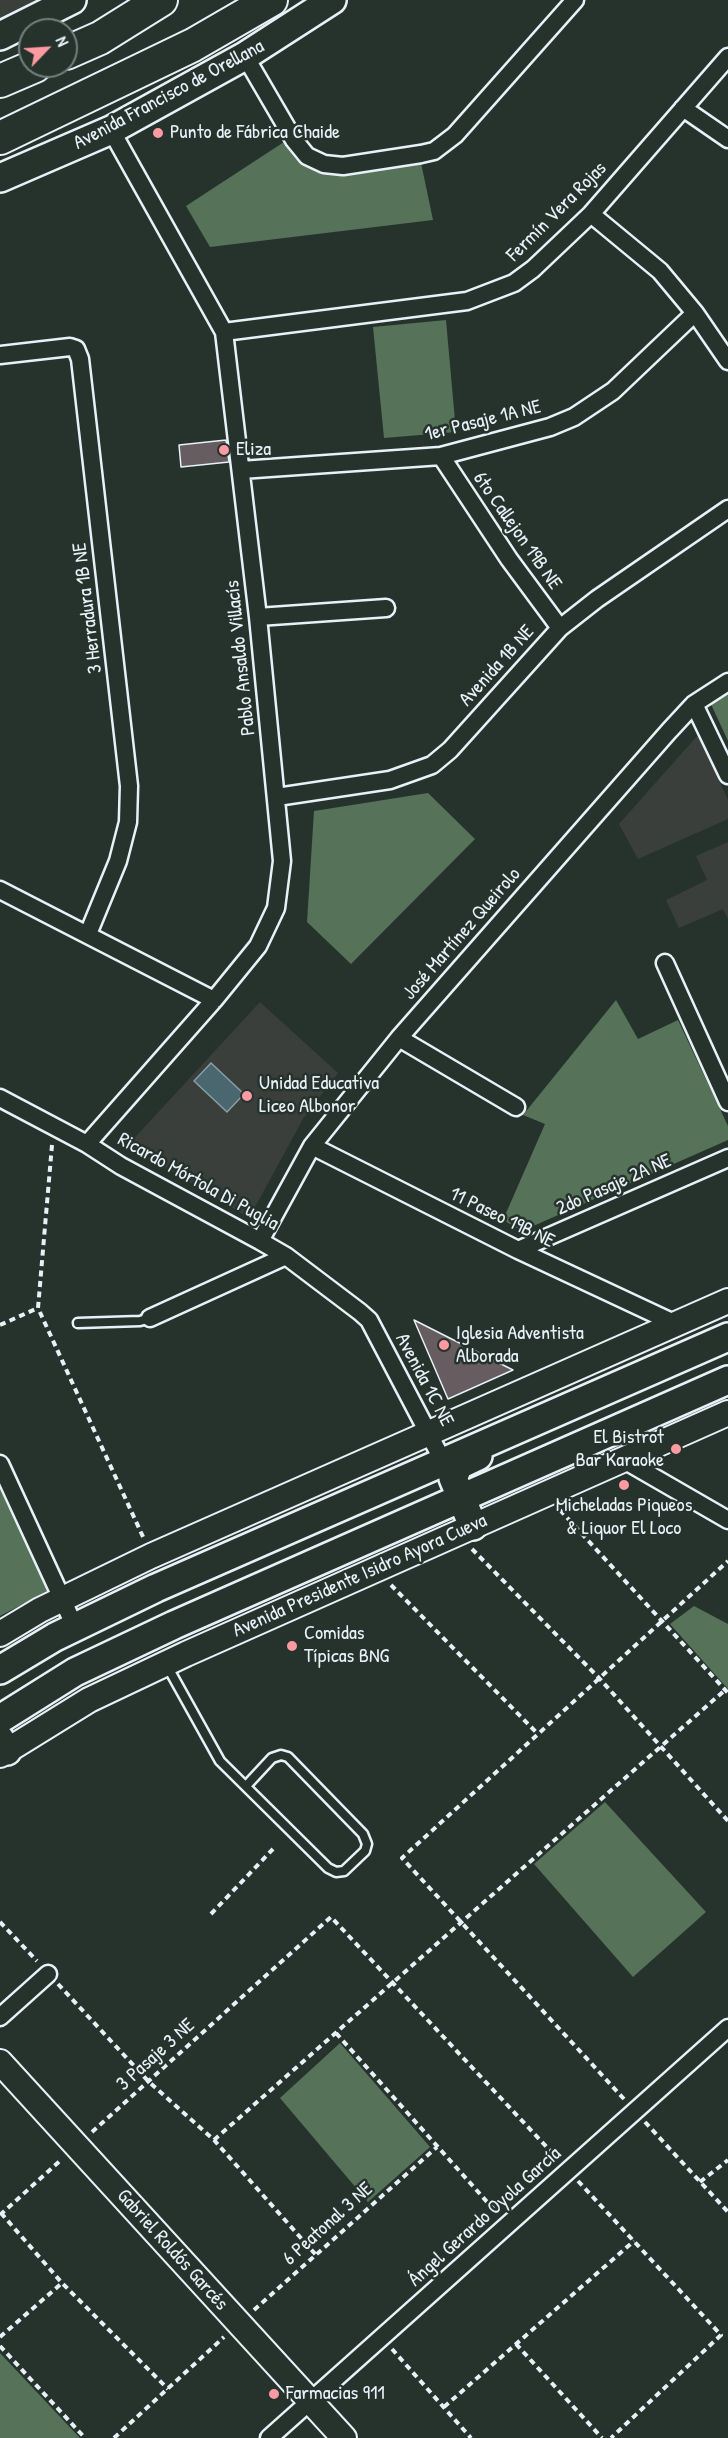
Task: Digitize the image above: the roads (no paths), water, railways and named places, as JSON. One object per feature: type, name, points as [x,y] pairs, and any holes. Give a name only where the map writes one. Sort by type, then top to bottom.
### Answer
[{"type":"highway","points":[[78,48],[100,38],[161,0]]},
{"type":"highway","name":"Avenida Francisco de Orellana","points":[[0,138],[193,45],[271,0]]},
{"type":"highway","points":[[0,81],[18,73]]},
{"type":"main road","points":[[0,36],[72,0]]},
{"type":"main road","name":"Avenida Francisco de Orellana","points":[[0,178],[111,130],[245,56],[332,0]]},
{"type":"main road","points":[[0,1635],[61,1600],[152,1556],[728,1301]]},
{"type":"main road","points":[[0,1671],[55,1637],[156,1588],[514,1433],[728,1337]]},
{"type":"main road","name":"Avenida Presidente Isidro Ayora Cueva","points":[[0,1719],[75,1672],[154,1635],[728,1380]]},
{"type":"main road","name":"Avenida Presidente Isidro Ayora Cueva","points":[[2,1748],[89,1700],[166,1663],[728,1413]]},
{"type":"main road","points":[[465,1530],[460,1498],[453,1478],[459,1465],[504,1443],[514,1433]]},
{"type":"main road","name":"Gabriel Roldós Garcés","points":[[0,2062],[344,2438]]},
{"type":"street","points":[[245,56],[294,140],[307,156],[324,164],[343,166],[421,154],[434,151],[455,135],[575,0]]},
{"type":"street","name":"Fermín Vera Rojas","points":[[224,332],[467,301],[514,283],[533,269],[591,214],[728,57]]},
{"type":"street","points":[[683,108],[728,139]]},
{"type":"street","name":"Pablo Ansaldo Villacís","points":[[87,1144],[214,1000],[258,946],[276,908],[282,861],[258,617],[224,332],[111,130]]},
{"type":"street","points":[[591,214],[660,271],[695,313],[728,361]]},
{"type":"street","name":"1er Pasaje 1A NE","points":[[241,470],[441,456],[550,427],[574,417],[612,391],[695,313]]},
{"type":"street","name":"3 Herradura 1B NE","points":[[0,355],[70,347],[76,349],[80,359],[129,786],[128,822],[118,861],[88,934]]},
{"type":"street","name":"6to Callejon 19B NE","points":[[441,456],[509,559],[560,628]]},
{"type":"street","name":"Avenida 1B NE","points":[[277,797],[390,780],[432,765],[450,750],[560,628],[597,599],[728,509]]},
{"type":"street","points":[[258,617],[386,608]]},
{"type":"street","name":"José Martínez Queirolo","points":[[260,1241],[312,1146],[399,1038],[694,704],[728,682]]},
{"type":"street","points":[[694,704],[728,775]]},
{"type":"street","points":[[0,890],[214,1000]]},
{"type":"street","points":[[665,963],[728,1102]]},
{"type":"street","points":[[399,1038],[516,1107]]},
{"type":"street","name":"Ricardo Mórtola Di Puglia","points":[[0,1098],[87,1144],[121,1166],[286,1256],[366,1317]]},
{"type":"street","name":"11 Paseo 19B NE","points":[[312,1146],[518,1250],[676,1324]]},
{"type":"street","name":"2do Pasaje 2A NE","points":[[518,1250],[728,1158]]},
{"type":"street","points":[[150,1318],[286,1256]]},
{"type":"street","name":"Avenida 1C NE","points":[[366,1317],[444,1463]]},
{"type":"street","points":[[624,1460],[728,1520]]},
{"type":"street","points":[[0,1464],[75,1627]]},
{"type":"street","points":[[0,2017],[48,1974]]},
{"type":"street","name":"Ángel Gerardo Oyola García","points":[[269,2438],[728,2028]]},
{"type":"lane","points":[[78,1323],[140,1322],[150,1318]]},
{"type":"lane","points":[[166,1663],[220,1761],[328,1868],[336,1872],[344,1871],[365,1851],[367,1844],[363,1834],[288,1757],[281,1755],[272,1758],[246,1786]]},
{"type":"water","points":[[211,1063],[244,1094],[227,1112],[194,1081]]},
{"type":"place","name":"Punto de Fábrica Chaide","points":[[158,133]]},
{"type":"place","name":"Eliza","points":[[224,450]]},
{"type":"place","name":"Unidad Educativa Liceo Albonor","points":[[247,1096]]},
{"type":"place","name":"Iglesia Adventista Alborada","points":[[444,1345]]},
{"type":"place","name":"El Bistrot Bar Karaoke","points":[[676,1449]]},
{"type":"place","name":"Micheladas Piqueos & Liquor El Loco","points":[[624,1485]]},
{"type":"place","name":"Comidas Típicas BNG","points":[[292,1646]]},
{"type":"place","name":"Farmacias 911","points":[[274,2394]]}]
